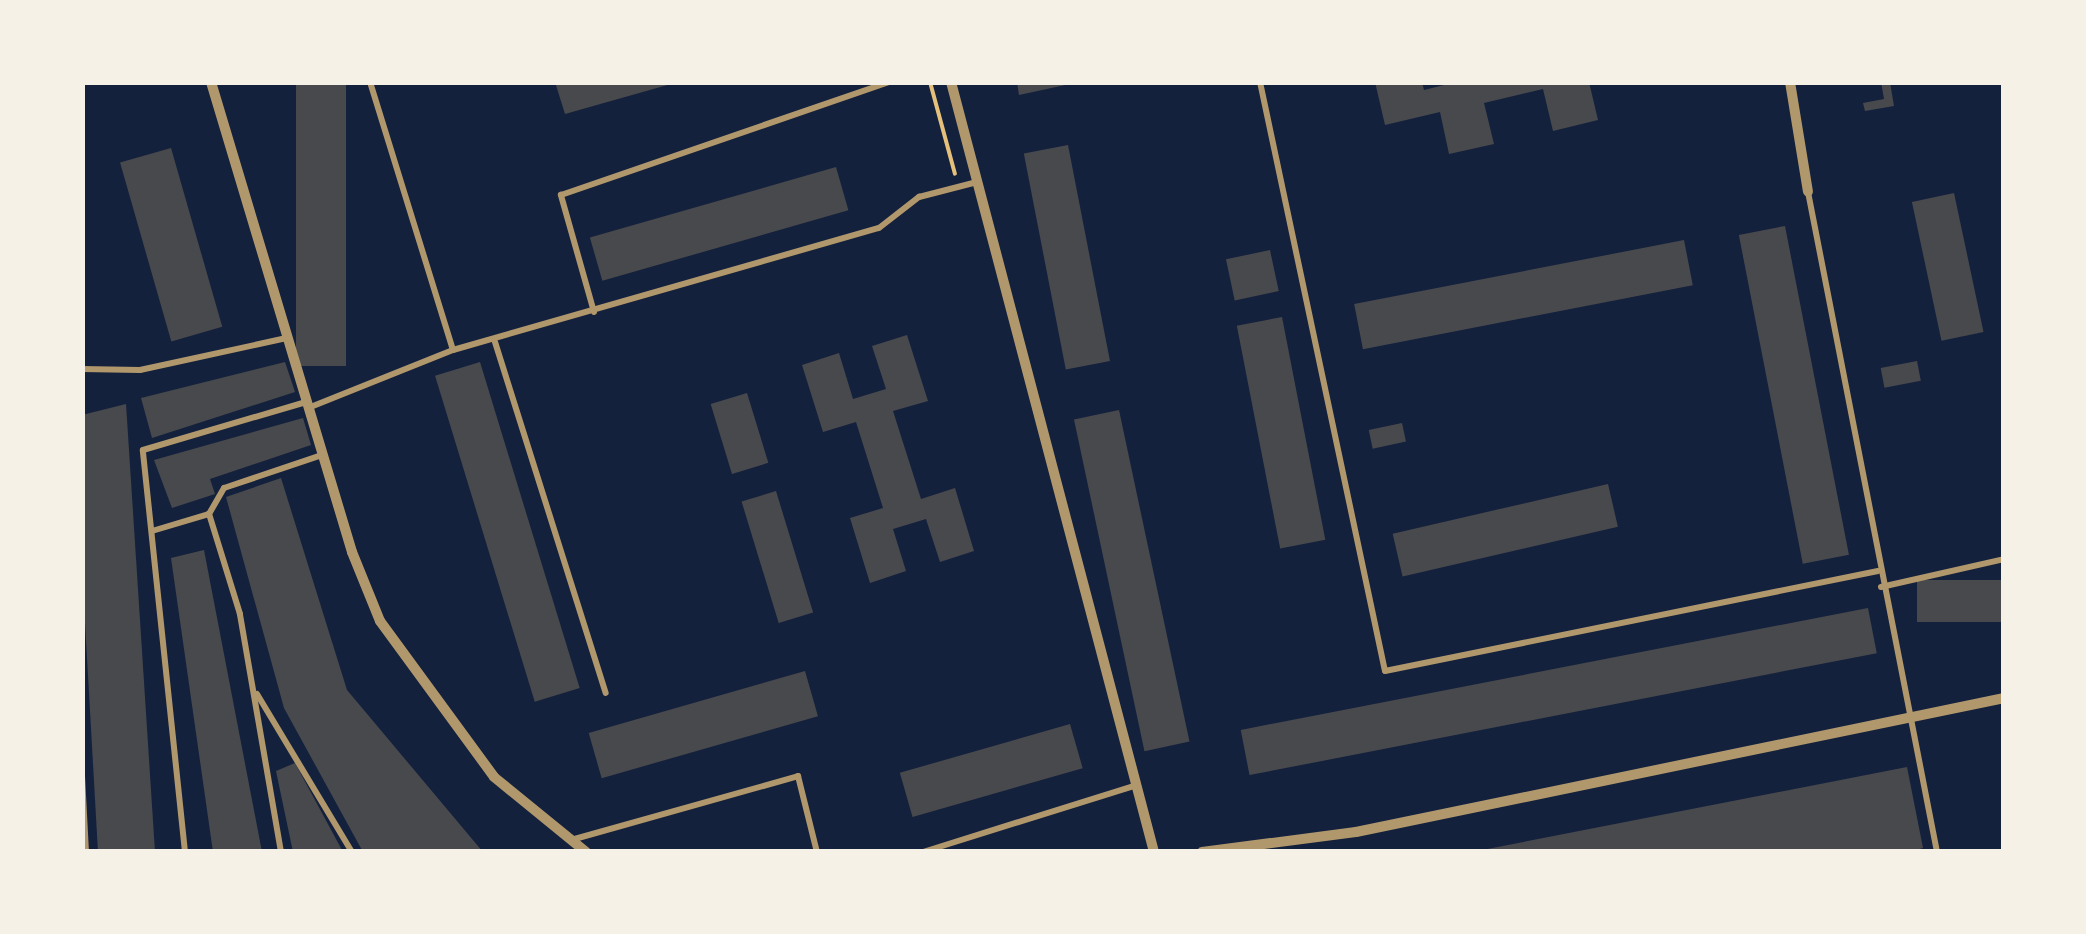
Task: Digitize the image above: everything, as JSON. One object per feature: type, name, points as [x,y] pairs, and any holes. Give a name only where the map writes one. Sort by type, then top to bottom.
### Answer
[{"type":"street","points":[[211,82],[322,455],[380,621],[494,777],[584,851]]},
{"type":"street","points":[[951,82],[1154,852]]},
{"type":"street","points":[[1790,82],[1808,192]]},
{"type":"street","points":[[1202,852],[1356,832],[2004,698]]},
{"type":"lane","points":[[370,82],[453,350]]},
{"type":"lane","points":[[594,313],[561,194],[889,82]]},
{"type":"lane","points":[[1260,82],[1385,670],[1878,570]]},
{"type":"lane","points":[[184,852],[144,450],[307,405],[453,350],[495,342],[878,228],[919,197],[977,182]]},
{"type":"lane","points":[[1808,192],[1881,586],[1937,852]]},
{"type":"lane","points":[[82,369],[140,370],[287,338]]},
{"type":"lane","points":[[495,342],[606,693]]},
{"type":"lane","points":[[152,531],[209,514],[224,488],[322,455]]},
{"type":"lane","points":[[209,514],[240,614],[281,852]]},
{"type":"lane","points":[[1881,586],[2004,559]]},
{"type":"lane","points":[[253,688],[352,852]]},
{"type":"lane","points":[[82,776],[86,852]]},
{"type":"lane","points":[[570,840],[798,776],[817,852]]},
{"type":"lane","points":[[923,852],[1136,785]]},
{"type":"building","points":[[296,82],[346,82],[346,366],[296,366]]},
{"type":"building","points":[[555,82],[671,82],[671,84],[565,114]]},
{"type":"building","points":[[1017,82],[1070,82],[1070,84],[1019,95]]},
{"type":"building","points":[[1375,82],[1422,82],[1424,90],[1456,82],[1589,82],[1598,120],[1553,131],[1543,89],[1484,103],[1494,144],[1449,154],[1440,112],[1385,125]]},
{"type":"building","points":[[1881,82],[1890,82],[1894,106],[1865,111],[1863,103],[1884,99]]},
{"type":"building","points":[[1068,145],[1110,361],[1066,370],[1024,154]]},
{"type":"building","points":[[171,148],[222,327],[171,341],[120,163]]},
{"type":"building","points":[[836,167],[848,210],[602,281],[590,238]]},
{"type":"building","points":[[1954,193],[1984,332],[1941,341],[1912,202]]},
{"type":"building","points":[[1785,226],[1849,555],[1803,564],[1739,235]]},
{"type":"building","points":[[1684,240],[1693,285],[1363,349],[1354,304]]},
{"type":"building","points":[[1270,250],[1279,291],[1235,300],[1226,259]]},
{"type":"building","points":[[1282,317],[1325,540],[1280,549],[1237,326]]},
{"type":"building","points":[[907,335],[928,401],[893,411],[921,499],[955,488],[974,551],[940,562],[926,519],[893,529],[906,571],[870,583],[850,518],[883,508],[856,422],[823,432],[802,365],[839,353],[853,399],[886,389],[872,346]]},
{"type":"building","points":[[1917,361],[1921,381],[1884,388],[1881,368]]},
{"type":"building","points":[[285,362],[295,392],[152,438],[141,398]]},
{"type":"building","points":[[480,362],[580,688],[535,702],[435,376]]},
{"type":"building","points":[[747,393],[768,463],[732,474],[711,404]]},
{"type":"building","points":[[126,404],[155,852],[98,852],[82,569],[82,415]]},
{"type":"building","points":[[1119,410],[1189,742],[1144,751],[1074,420]]},
{"type":"building","points":[[303,418],[311,445],[210,479],[215,494],[172,508],[154,460]]},
{"type":"building","points":[[1402,423],[1406,442],[1373,449],[1369,430]]},
{"type":"building","points":[[281,478],[347,690],[483,852],[363,852],[284,708],[226,497]]},
{"type":"building","points":[[1608,484],[1618,527],[1403,577],[1393,534]]},
{"type":"building","points":[[776,491],[813,612],[779,623],[742,502]]},
{"type":"building","points":[[204,550],[262,852],[213,852],[171,558]]},
{"type":"building","points":[[1917,580],[2004,580],[2004,622],[1917,622]]},
{"type":"building","points":[[1868,608],[1877,653],[1250,775],[1241,730]]},
{"type":"building","points":[[805,671],[818,716],[602,778],[589,733]]},
{"type":"building","points":[[1070,724],[1083,768],[913,817],[900,773]]},
{"type":"building","points":[[295,763],[343,852],[293,852],[276,771]]},
{"type":"building","points":[[1907,767],[1923,848],[1909,852],[1472,852]]}]
